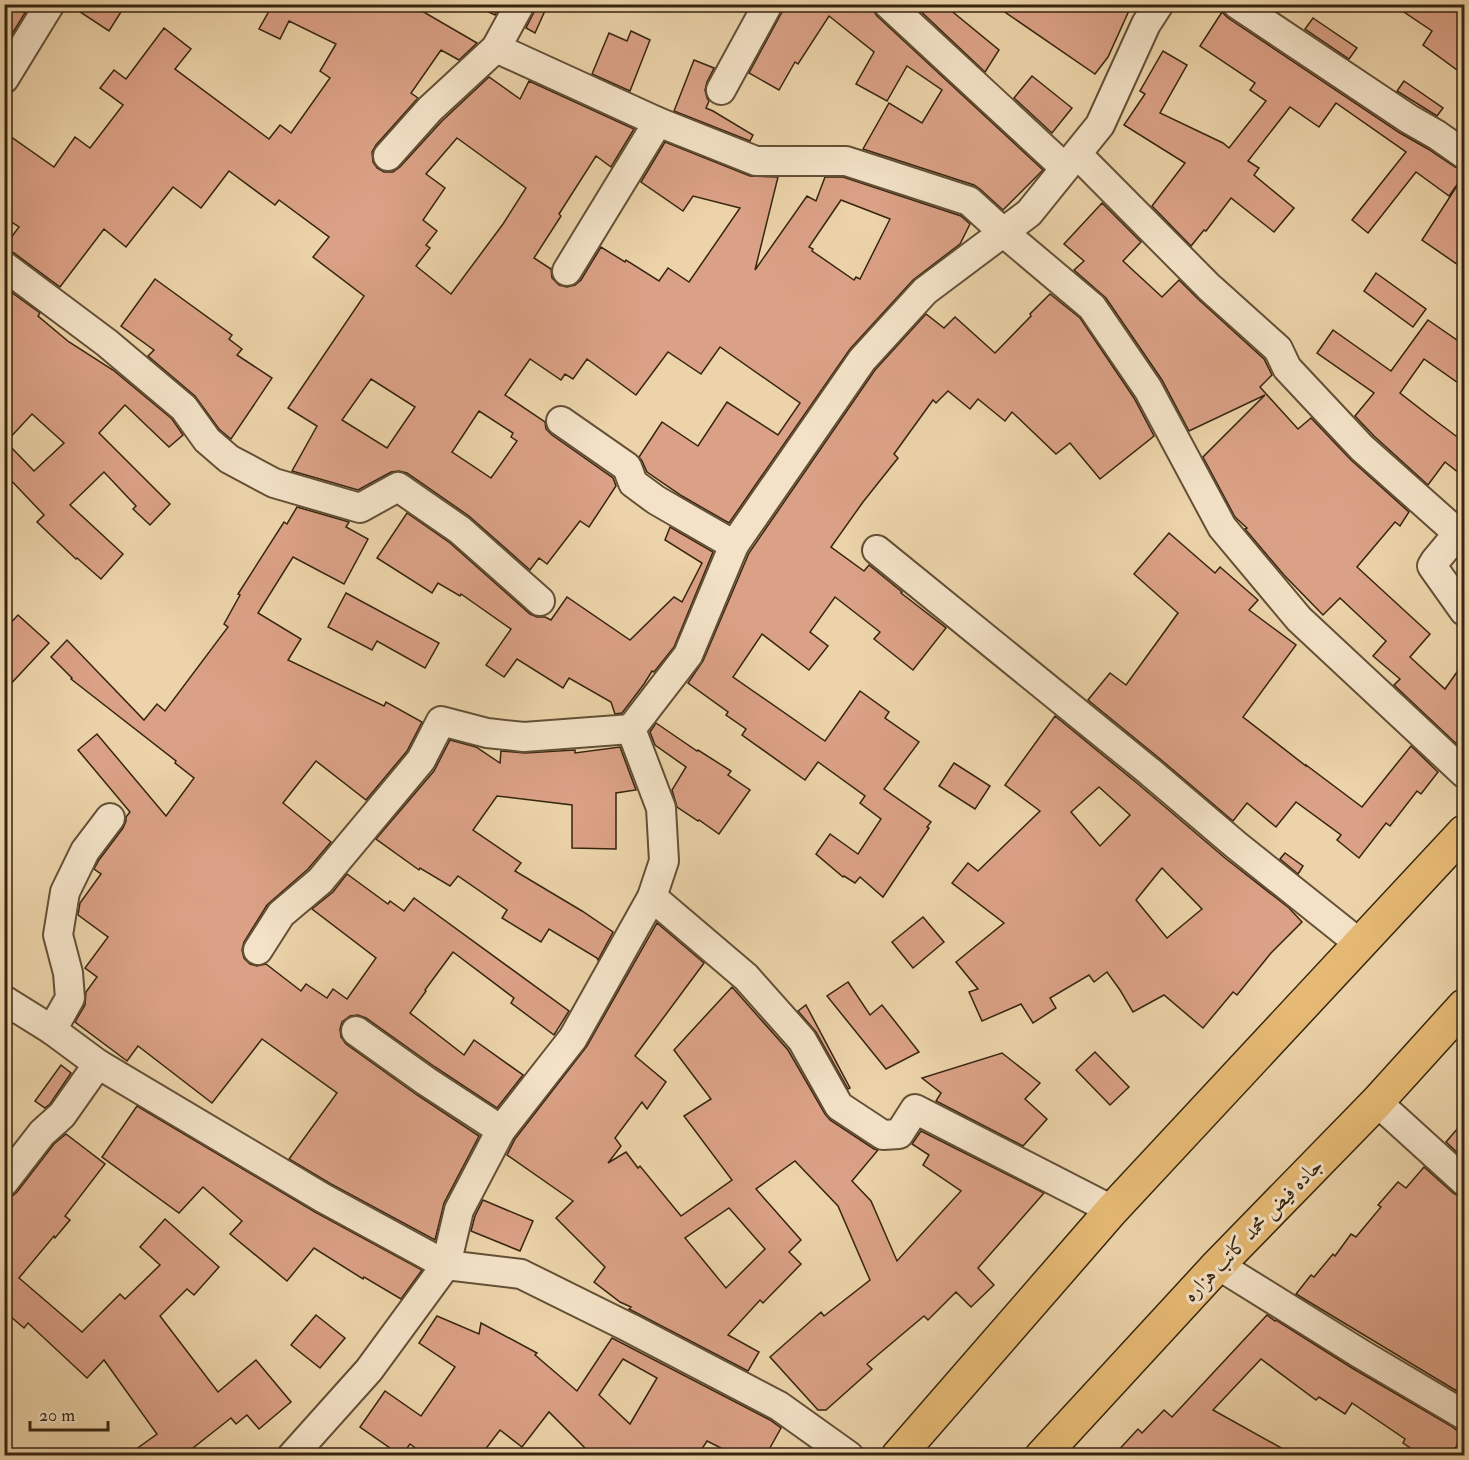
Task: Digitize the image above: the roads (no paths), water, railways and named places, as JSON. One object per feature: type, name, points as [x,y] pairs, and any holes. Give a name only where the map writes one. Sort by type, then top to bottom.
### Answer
[{"type":"main road","points":[[898,1455],[1112,1210],[1464,832]]},
{"type":"main road","name":"جاده فیض محمد کاتب هزاره","points":[[1042,1455],[1218,1265],[1377,1102],[1464,1006]]},
{"type":"street","points":[[4,80],[50,4]]},
{"type":"street","points":[[388,156],[430,109],[496,48],[520,4]]},
{"type":"street","points":[[721,90],[768,4]]},
{"type":"street","points":[[888,4],[1071,161],[1278,349],[1287,368],[1362,448],[1452,528],[1455,537],[1432,566],[1464,611]]},
{"type":"street","points":[[258,950],[281,914],[320,881],[421,760],[441,720],[487,733],[524,736],[632,729],[688,655],[734,545],[862,360],[925,291],[1029,213],[1100,125],[1142,33],[1159,4]]},
{"type":"street","points":[[1237,4],[1464,154]]},
{"type":"street","points":[[496,48],[658,122],[756,162],[846,161],[969,201],[1092,307],[1148,389],[1222,527],[1299,619],[1464,773]]},
{"type":"street","points":[[567,271],[658,122]]},
{"type":"street","points":[[4,266],[107,343],[184,408],[207,440],[229,459],[274,483],[360,508],[398,488],[460,530],[540,601]]},
{"type":"street","points":[[561,421],[627,467],[633,483],[656,500],[734,545]]},
{"type":"street","points":[[877,550],[1360,944]]},
{"type":"street","points":[[292,1455],[369,1370],[446,1265],[459,1210],[501,1130],[573,1038],[652,897],[664,861],[661,808],[632,729]]},
{"type":"street","points":[[52,1030],[69,998],[68,973],[58,935],[65,892],[85,851],[110,819]]},
{"type":"street","points":[[652,897],[746,977],[802,1040],[839,1106],[860,1121],[883,1136],[898,1134],[915,1109],[1112,1210]]},
{"type":"street","points":[[4,1000],[52,1030],[98,1064],[323,1198],[446,1265],[521,1274],[779,1406],[849,1455]]},
{"type":"street","points":[[356,1031],[426,1081],[501,1130]]},
{"type":"street","points":[[4,1182],[42,1133],[62,1115],[98,1064]]},
{"type":"street","points":[[1377,1102],[1464,1181]]},
{"type":"street","points":[[1218,1265],[1464,1415]]}]
